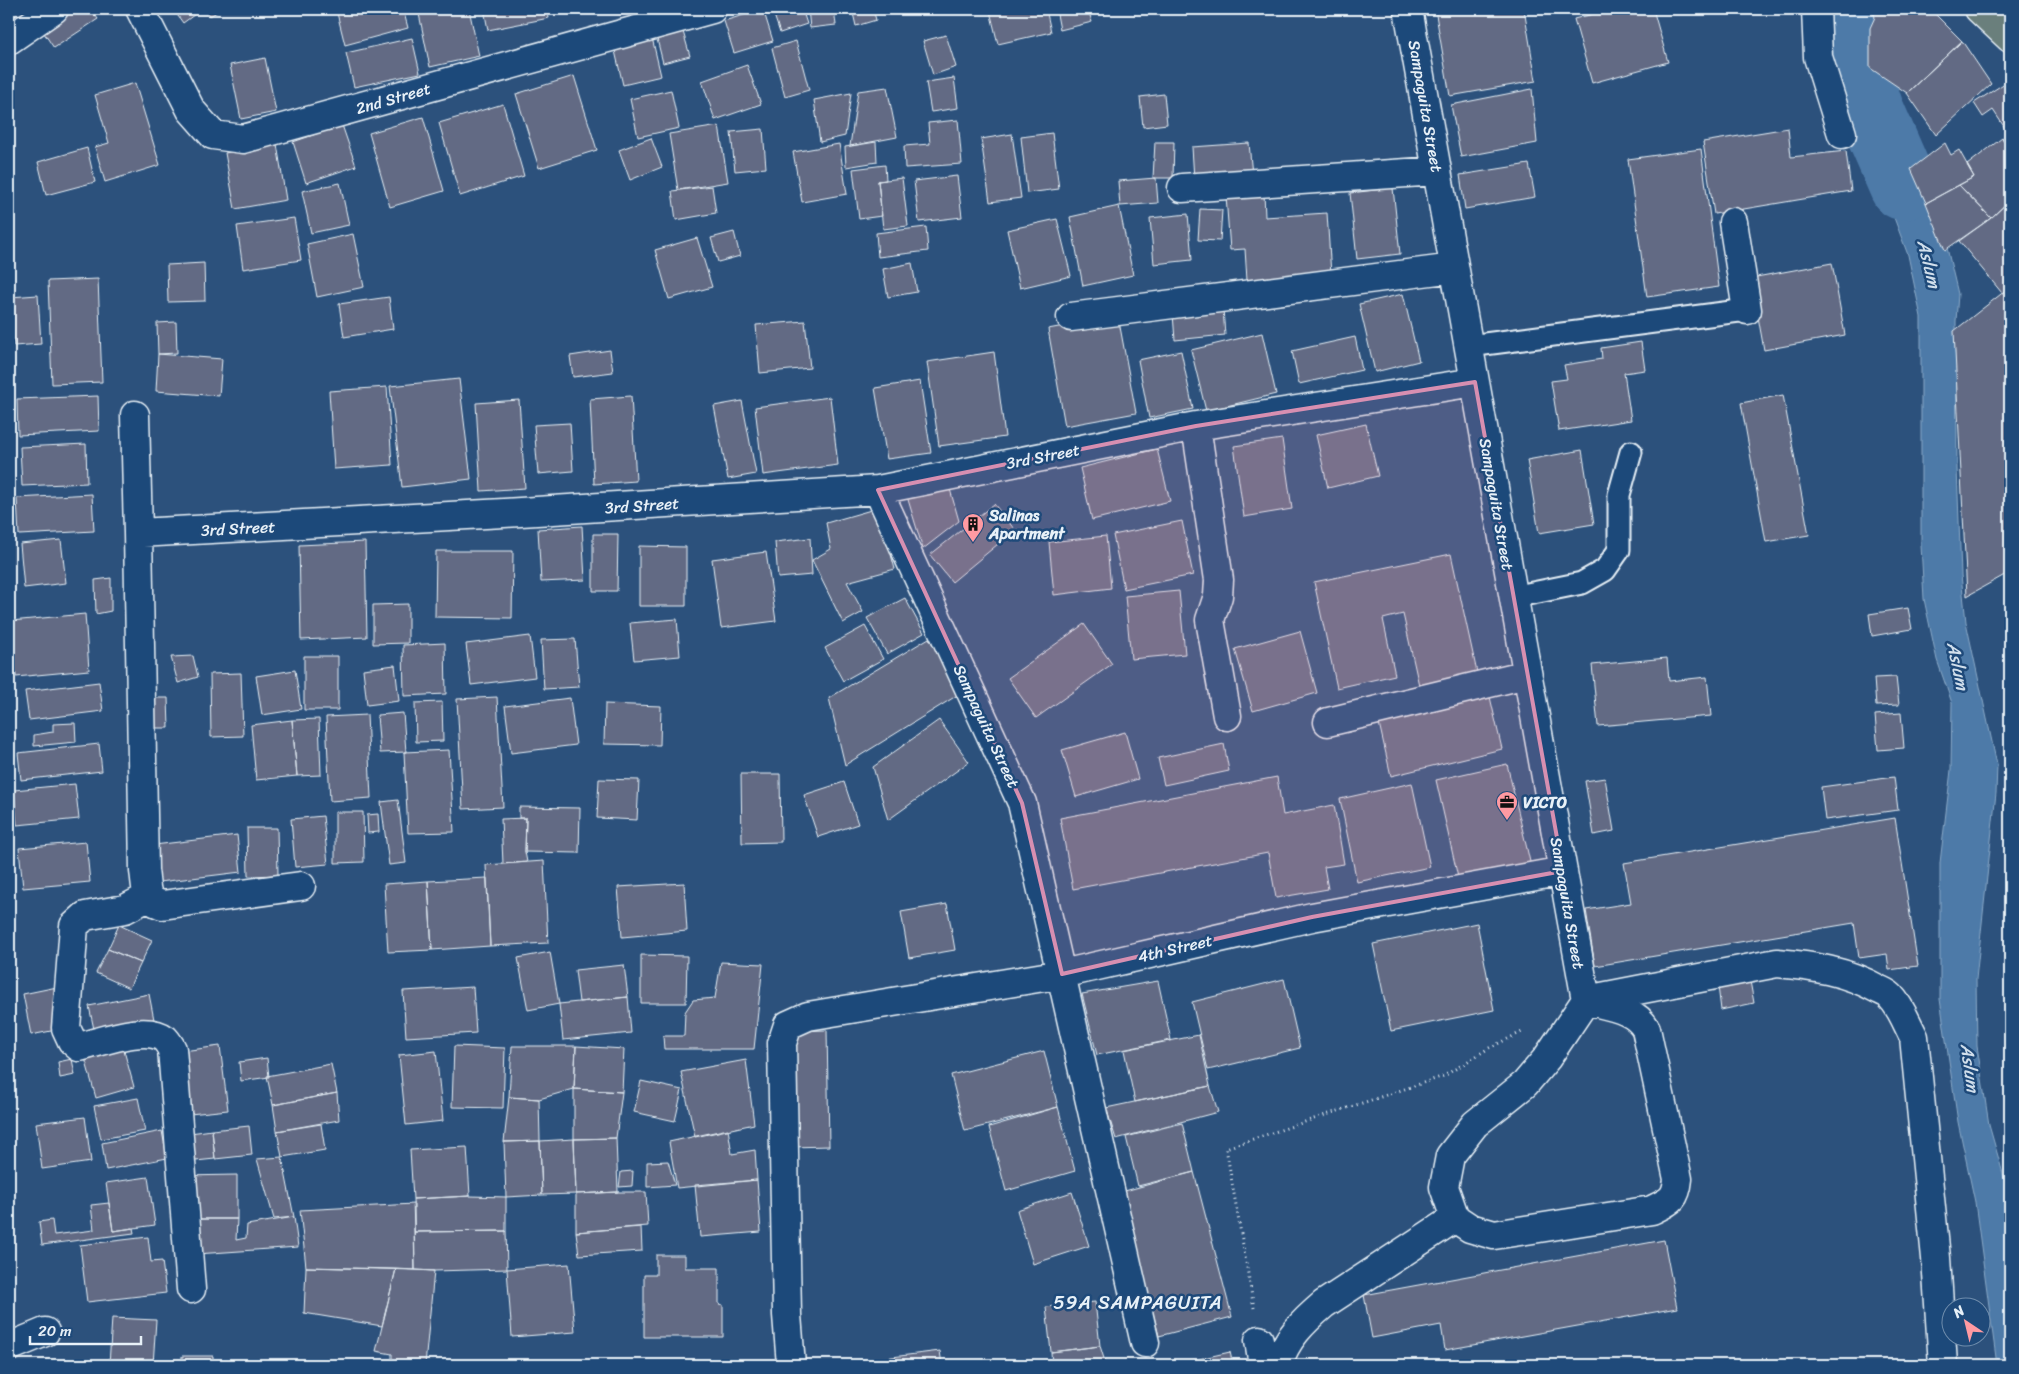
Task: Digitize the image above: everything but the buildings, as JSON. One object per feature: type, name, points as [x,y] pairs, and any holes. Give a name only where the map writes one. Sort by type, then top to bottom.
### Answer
[{"type":"main road","points":[[1979,9],[2010,38]]},
{"type":"street","points":[[9,40],[54,9]]},
{"type":"street","name":"2nd Street","points":[[140,9],[191,110],[213,134],[243,139],[712,9]]},
{"type":"street","name":"Sampaguita Street","points":[[1408,9],[1586,1000]]},
{"type":"street","points":[[1816,9],[1818,57],[1842,134]]},
{"type":"street","points":[[1182,188],[1438,171]]},
{"type":"street","points":[[1733,222],[1746,310]]},
{"type":"street","points":[[1071,317],[1454,268]]},
{"type":"street","name":"3rd Street","points":[[138,533],[494,514],[878,490],[1196,426],[1475,382]]},
{"type":"street","points":[[135,415],[146,884],[153,902],[162,905],[301,886]]},
{"type":"street","points":[[1196,426],[1219,580],[1218,596],[1210,620],[1227,716]]},
{"type":"street","name":"Sampaguita Street","points":[[878,490],[1022,803],[1145,1343]]},
{"type":"street","points":[[1328,722],[1527,674]]},
{"type":"street","name":"4th Street","points":[[791,1365],[787,1315],[782,1043],[788,1025],[808,1016],[1062,974],[1312,917],[1563,871]]},
{"type":"street","points":[[146,884],[125,909],[85,916],[74,926],[66,1028],[72,1041],[79,1047],[141,1032],[157,1035],[167,1040],[172,1049],[191,1289]]},
{"type":"street","points":[[1586,1000],[1626,1010],[1642,1021],[1646,1029],[1678,1179],[1677,1193],[1667,1203],[1652,1210],[1494,1235],[1470,1228],[1455,1218],[1444,1187],[1450,1156],[1475,1124],[1525,1084],[1547,1058],[1586,1000],[1777,963],[1808,965],[1834,971],[1862,980],[1891,996],[1903,1014],[1914,1038],[1936,1258],[1943,1365]]},
{"type":"street","points":[[1646,1029],[1658,1001],[1685,980]]},
{"type":"street","points":[[1278,1365],[1281,1354],[1293,1334],[1306,1319],[1324,1304],[1455,1218]]},
{"type":"street","points":[[9,1347],[45,1332]]},
{"type":"lane","points":[[1469,346],[1746,310]]},
{"type":"lane","points":[[1513,597],[1582,583],[1606,570],[1619,550],[1620,495],[1631,452]]},
{"type":"path","points":[[1261,1353],[1226,1148],[1444,1076],[1489,1048],[1524,1031]]},
{"type":"highlighted area","points":[[1475,382],[1563,871],[1312,917],[1062,974],[1022,803],[878,490],[1196,426]]},
{"type":"water","points":[[1826,9],[1863,9],[1859,26],[1864,95],[1926,189],[1943,231],[1958,294],[1956,321],[1957,468],[1961,575],[1966,622],[1997,765],[1996,793],[1976,979],[1977,1046],[1989,1125],[2010,1198],[2010,1365],[1997,1365],[1992,1328],[1992,1296],[1988,1296],[1975,1202],[1958,1122],[1940,999],[1940,863],[1951,770],[1952,703],[1937,660],[1924,599],[1921,545],[1921,317],[1908,255],[1884,191],[1845,105],[1832,66]]},
{"type":"waterway","name":"Aslum","points":[[1845,9],[1851,52],[1870,110],[1903,186]]},
{"type":"place","name":"Salinas Apartment","points":[[973,543]]},
{"type":"place","name":"VICTO","points":[[1507,821]]},
{"type":"district","name":"59A SAMPAGUITA","points":[[1138,1302]]}]
